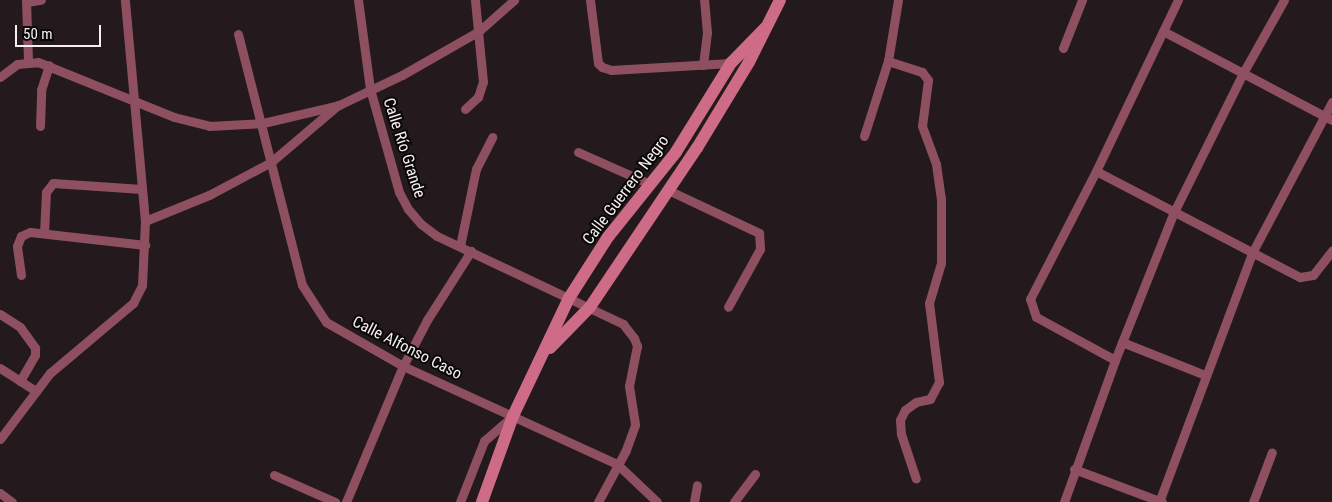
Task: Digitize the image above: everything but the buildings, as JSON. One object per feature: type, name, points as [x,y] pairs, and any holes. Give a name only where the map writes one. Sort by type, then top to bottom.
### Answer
[{"type":"street","points":[[28,61],[26,1],[41,0]]},
{"type":"street","points":[[0,440],[50,373],[133,303],[142,286],[145,221],[125,0]]},
{"type":"street","name":"Calle Río Grande","points":[[358,0],[370,89],[400,192],[408,209],[426,228],[623,324],[637,346],[629,386],[636,425],[626,450],[598,502]]},
{"type":"street","points":[[465,109],[478,97],[483,82],[475,0]]},
{"type":"street","points":[[145,221],[208,195],[271,162],[339,105],[479,31],[514,0]]},
{"type":"street","points":[[590,0],[598,63],[611,70],[731,63]]},
{"type":"street","points":[[703,65],[707,33],[704,0]]},
{"type":"street","name":"Calle Guerrero Negro","points":[[543,355],[590,307],[723,107],[780,0]]},
{"type":"street","points":[[864,136],[888,60],[898,0]]},
{"type":"street","points":[[1063,48],[1082,0]]},
{"type":"street","points":[[1115,360],[1036,317],[1030,299],[1096,171],[1178,0]]},
{"type":"street","points":[[1064,502],[1074,469],[1115,360],[1174,212],[1243,73],[1284,0]]},
{"type":"street","name":"Calle Guerrero Negro","points":[[482,502],[514,416],[569,298],[608,237],[676,152],[731,63],[765,28]]},
{"type":"street","points":[[1163,31],[1328,118]]},
{"type":"street","name":"Calle Alfonso Caso","points":[[238,34],[263,123],[302,284],[312,304],[326,322],[403,366],[617,464],[657,502]]},
{"type":"street","points":[[888,60],[922,72],[928,80],[922,126],[939,178],[941,263],[929,303],[939,382],[930,399],[910,406],[900,420],[901,434],[916,478]]},
{"type":"street","points":[[0,78],[18,64],[28,61],[49,65],[174,118],[209,126],[263,123],[339,105]]},
{"type":"street","points":[[40,126],[42,90],[49,65]]},
{"type":"street","points":[[1074,469],[1160,502],[1205,375],[1252,253],[1328,118],[1332,102]]},
{"type":"street","points":[[460,246],[476,169],[492,137]]},
{"type":"street","points":[[578,152],[650,184]]},
{"type":"street","points":[[1096,171],[1300,277],[1313,275],[1332,251]]},
{"type":"street","points":[[44,233],[46,192],[53,183],[142,189]]},
{"type":"street","points":[[668,190],[759,233],[760,249],[728,307]]},
{"type":"street","points":[[21,276],[18,246],[21,236],[30,232],[74,239],[145,244]]},
{"type":"street","points":[[346,502],[403,366],[427,320],[471,251]]},
{"type":"street","points":[[0,314],[20,327],[35,348],[34,355],[20,381]]},
{"type":"street","points":[[1122,342],[1205,375]]},
{"type":"street","points":[[0,368],[36,391]]},
{"type":"street","points":[[460,502],[484,441],[514,416]]},
{"type":"street","points":[[1253,502],[1272,452]]},
{"type":"street","points":[[734,502],[755,474]]},
{"type":"street","points":[[274,475],[336,502]]},
{"type":"street","points":[[694,502],[697,485]]},
{"type":"street","points":[[0,493],[12,502]]}]
